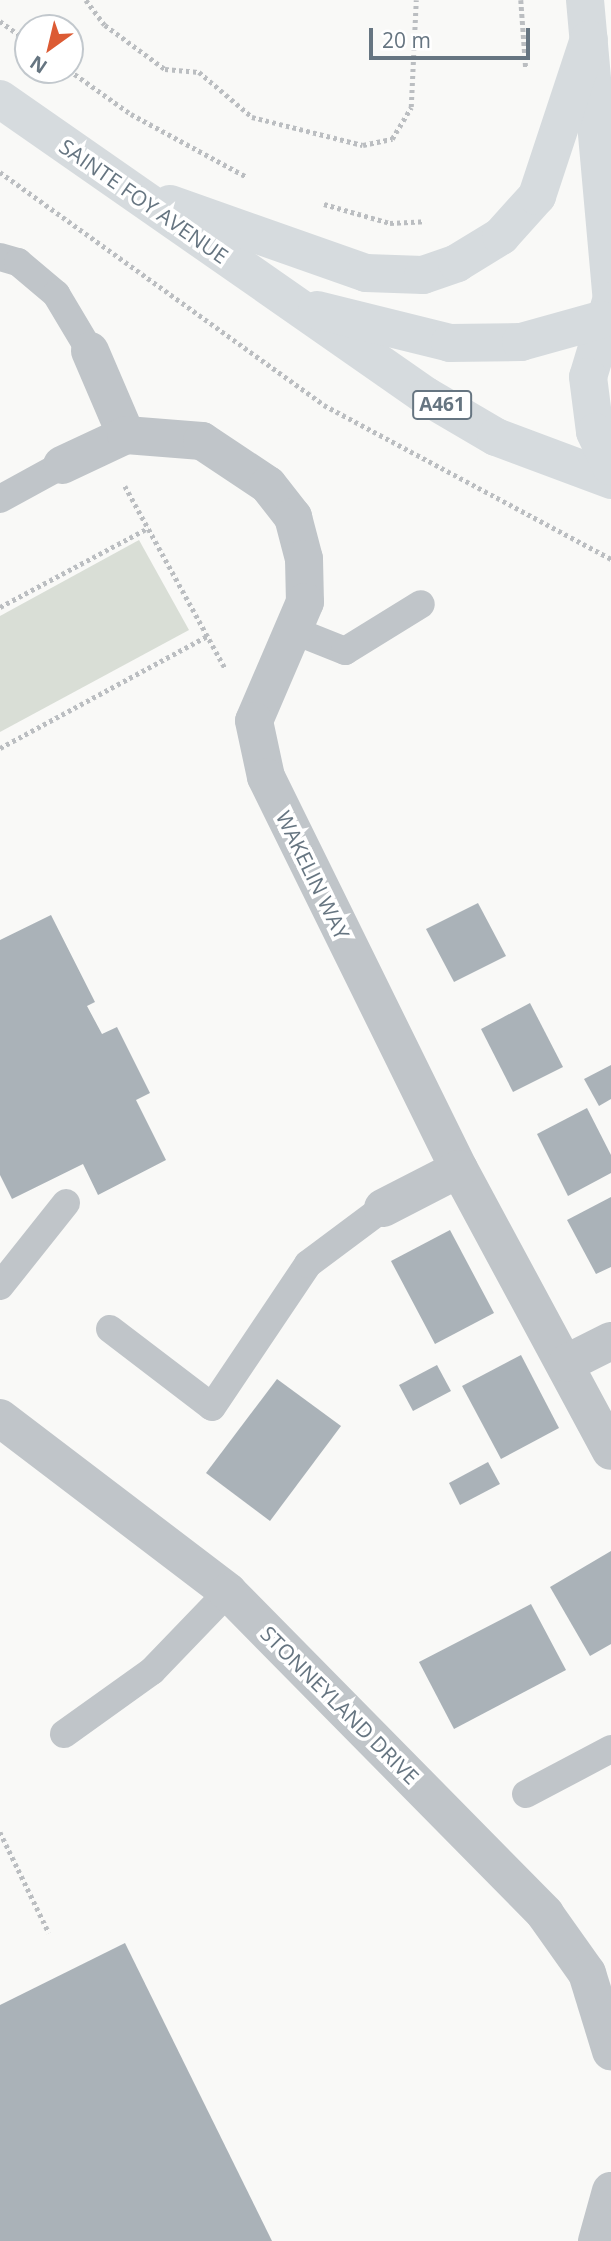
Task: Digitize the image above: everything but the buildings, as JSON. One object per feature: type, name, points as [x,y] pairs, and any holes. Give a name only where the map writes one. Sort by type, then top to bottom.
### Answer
[{"type":"highway","points":[[586,0],[607,305],[590,400],[611,466]]},
{"type":"highway","points":[[117,183],[315,259],[366,273],[423,275],[501,236],[537,196],[589,39]]},
{"type":"highway","name":"SAINTE FOY AVENUE","points":[[0,99],[288,303],[496,437],[611,480]]},
{"type":"highway","name":"SAINTE FOY AVENUE","points":[[288,303],[450,343],[521,342],[607,305]]},
{"type":"street","points":[[90,351],[115,440]]},
{"type":"street","points":[[62,465],[115,440],[202,441],[268,485],[293,517],[304,559],[305,602],[295,631],[272,670],[254,721]]},
{"type":"street","name":"WAKELIN WAY","points":[[254,721],[266,778],[458,1169],[567,1363],[611,1451]]},
{"type":"street","points":[[383,1208],[458,1169]]},
{"type":"street","points":[[567,1363],[611,1341]]},
{"type":"street","name":"STONNEYLAND DRIVE","points":[[0,1418],[228,1592],[545,1914],[587,1973],[611,2051]]},
{"type":"street","points":[[599,2241],[611,2191]]},
{"type":"street","points":[[599,2241],[611,2234]]},
{"type":"lane","points":[[0,257],[18,262],[56,294],[90,351]]},
{"type":"lane","points":[[0,499],[62,465]]},
{"type":"lane","points":[[295,631],[345,651],[421,604]]},
{"type":"lane","points":[[0,1286],[65,1203]]},
{"type":"lane","points":[[110,1329],[212,1407],[308,1264],[383,1208]]},
{"type":"lane","points":[[64,1734],[152,1671],[228,1592]]},
{"type":"lane","points":[[526,1794],[611,1749]]},
{"type":"path","points":[[86,0],[105,25],[165,69],[199,72],[252,117],[363,145],[392,139],[411,107],[416,0]]},
{"type":"path","points":[[520,0],[527,80]]},
{"type":"path","points":[[84,81],[131,114],[252,180]]},
{"type":"path","points":[[0,173],[324,405],[611,559]]},
{"type":"path","points":[[314,201],[390,223],[440,220]]},
{"type":"path","points":[[115,440],[148,528],[254,721]]},
{"type":"path","points":[[0,607],[148,528]]},
{"type":"path","points":[[0,748],[207,636]]},
{"type":"path","points":[[0,1832],[49,1933]]},
{"type":"shaded area","points":[[139,540],[189,630],[0,732],[0,616]]}]
